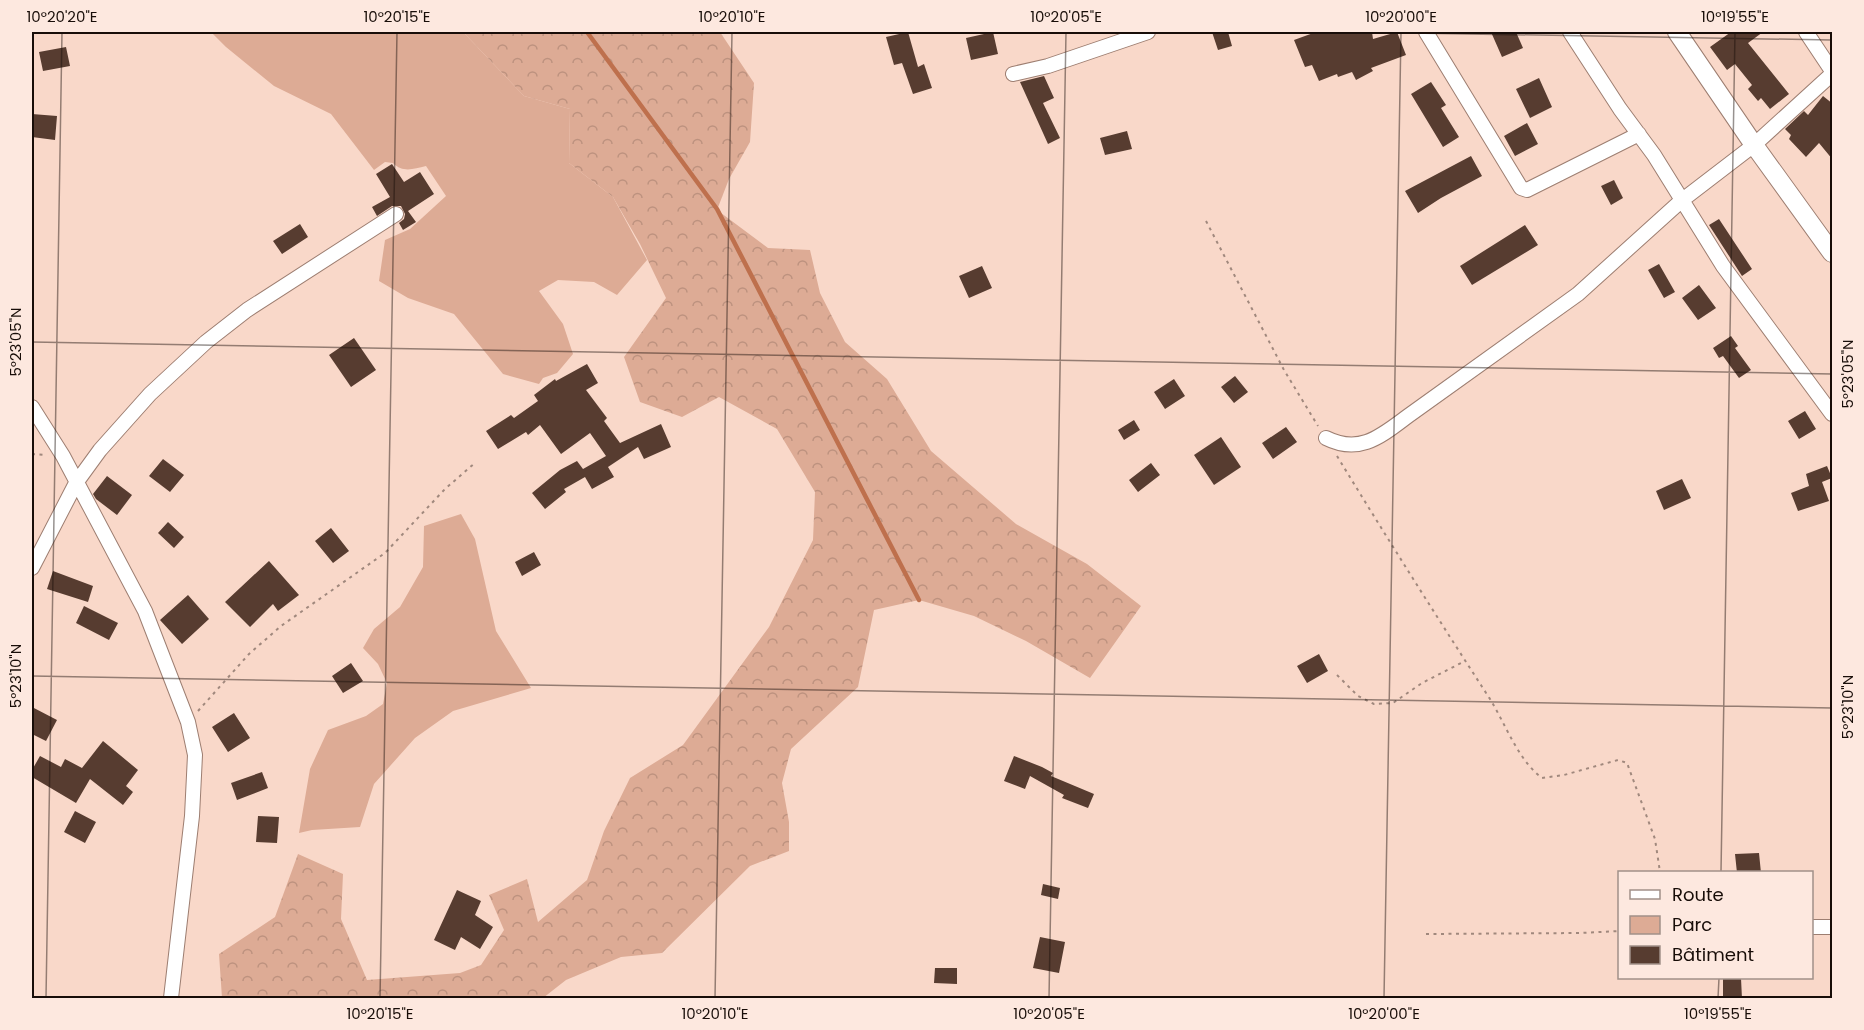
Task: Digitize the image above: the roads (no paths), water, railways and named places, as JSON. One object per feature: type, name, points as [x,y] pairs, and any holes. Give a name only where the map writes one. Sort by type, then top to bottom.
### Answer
[{"type":"main road","points":[[1677,32],[1754,145],[1833,253]]},
{"type":"street","points":[[1013,74],[1048,66],[1148,32]]},
{"type":"street","points":[[1426,32],[1521,188],[1527,190],[1639,134]]},
{"type":"street","points":[[1570,32],[1654,155],[1723,266],[1833,414]]},
{"type":"street","points":[[1326,438],[1339,445],[1354,446],[1380,437],[1578,294],[1681,201],[1754,145],[1833,73],[1806,32]]},
{"type":"street","points":[[32,568],[76,483],[100,450],[150,394],[206,342],[247,310],[396,214]]},
{"type":"street","points":[[32,407],[63,456],[145,611],[188,722],[195,755],[192,816],[171,999]]},
{"type":"street","points":[[1813,927],[1833,927]]},
{"type":"waterway","points":[[587,32],[717,209],[919,600]]}]
